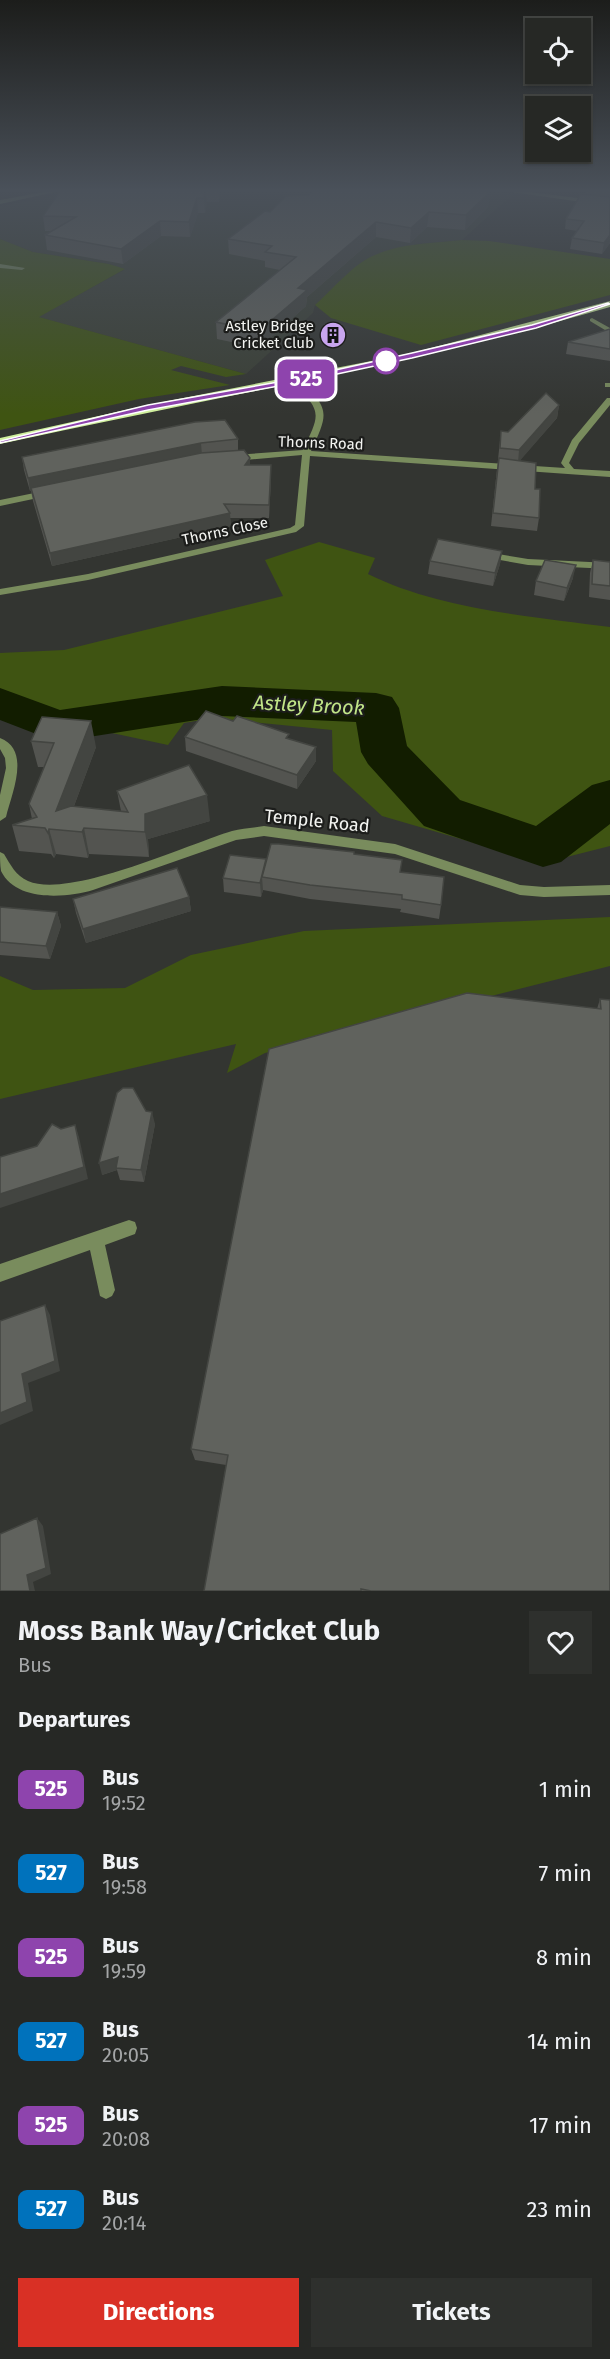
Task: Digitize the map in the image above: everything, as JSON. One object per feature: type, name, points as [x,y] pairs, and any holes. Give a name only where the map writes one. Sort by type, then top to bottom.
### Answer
[{"type":"highway","points":[[0,441],[148,408],[295,381],[534,326],[610,304]]},
{"type":"highway","points":[[0,452],[149,418],[306,390],[420,364],[610,315]]},
{"type":"street","points":[[0,266],[22,268]]},
{"type":"street","points":[[592,321],[610,331]]},
{"type":"street","name":"Thorns Close","points":[[0,592],[88,577],[293,531],[298,526],[306,453],[319,429],[321,413],[316,400],[295,381]]},
{"type":"street","points":[[571,471],[565,463],[575,442],[610,400]]},
{"type":"street","name":"Thorns Road","points":[[225,459],[306,453],[610,474]]},
{"type":"street","points":[[0,503],[56,491]]},
{"type":"street","points":[[471,553],[528,562],[610,566]]},
{"type":"street","points":[[0,742],[13,758],[13,770],[0,817]]},
{"type":"street","name":"Temple Road","points":[[0,857],[13,879],[26,886],[67,889],[88,885],[235,835],[264,831],[395,849],[520,890],[544,892],[610,890]]},
{"type":"street","points":[[0,1273],[129,1228]]},
{"type":"street","points":[[96,1240],[106,1290]]},
{"type":"shaded area","points":[[112,265],[381,265],[315,305],[313,313],[246,374],[38,317],[124,270]]},
{"type":"green space","points":[[0,265],[113,265],[125,269],[39,317],[246,374],[226,377],[181,366],[171,370],[230,385],[139,399],[0,430]]},
{"type":"green space","points":[[359,265],[610,265],[610,295],[421,345],[331,318],[315,305]]},
{"type":"green space","points":[[319,542],[375,558],[368,574],[425,596],[486,610],[610,627],[610,846],[543,863],[382,816],[333,771],[332,730],[213,718],[184,723],[168,745],[0,709],[0,653],[64,650],[283,596],[265,560]]},
{"type":"green space","points":[[610,917],[610,966],[265,1053],[227,1073],[236,1044],[0,1099],[0,976],[33,990],[125,988],[191,955],[304,931]]},
{"type":"building","points":[[286,265],[325,265],[298,288],[307,290],[259,331],[216,322]]},
{"type":"building","points":[[610,329],[610,349],[568,342]]},
{"type":"building","points":[[546,393],[559,405],[519,450],[500,448],[501,431],[508,432]]},
{"type":"building","points":[[225,420],[238,439],[201,443],[28,478],[22,457],[195,422]]},
{"type":"building","points":[[244,450],[250,458],[245,465],[271,465],[269,505],[224,504],[230,513],[50,553],[31,488],[201,453]]},
{"type":"building","points":[[499,458],[536,463],[535,489],[540,489],[539,518],[493,513]]},
{"type":"building","points":[[438,539],[502,551],[495,573],[430,561]]},
{"type":"building","points":[[545,560],[576,565],[567,588],[536,581]]},
{"type":"building","points":[[593,560],[610,562],[610,586],[592,584]]},
{"type":"building","points":[[206,711],[233,721],[237,716],[289,734],[286,738],[316,747],[297,775],[185,737]]},
{"type":"building","points":[[42,717],[91,721],[56,811],[71,806],[128,812],[117,791],[189,765],[207,795],[145,814],[145,832],[84,828],[82,832],[49,829],[48,833],[45,828],[12,825],[37,817],[29,804],[54,743],[31,741]]},
{"type":"building","points":[[271,844],[354,852],[354,854],[402,860],[400,872],[444,877],[441,905],[402,899],[402,895],[310,885],[262,877]]},
{"type":"building","points":[[230,855],[266,859],[260,883],[223,878]]},
{"type":"building","points":[[177,868],[189,897],[83,929],[73,899]]},
{"type":"building","points":[[0,907],[57,912],[46,946],[0,942]]},
{"type":"building","points":[[467,993],[601,1009],[600,999],[610,1000],[610,1591],[371,1591],[361,1589],[361,1591],[204,1591],[228,1455],[191,1449],[269,1049]]},
{"type":"building","points":[[123,1088],[133,1088],[146,1111],[152,1112],[141,1170],[116,1168],[118,1157],[99,1163],[117,1093]]},
{"type":"building","points":[[52,1124],[61,1129],[75,1125],[84,1167],[0,1194],[0,1157],[37,1146]]},
{"type":"building","points":[[45,1305],[55,1361],[22,1374],[27,1402],[0,1413],[0,1321]]},
{"type":"building","points":[[37,1518],[46,1568],[27,1575],[30,1591],[0,1591],[0,1534]]},
{"type":"waterway","name":"Astley Brook","points":[[0,703],[57,726],[222,701],[376,708],[385,752],[442,813],[543,848],[610,798]]},
{"type":"bus line","name":"525","points":[[0,441],[148,408],[295,381],[412,356],[534,326],[610,304]]},
{"type":"place","name":"Astley Bridge Cricket Club","points":[[333,335]]}]
